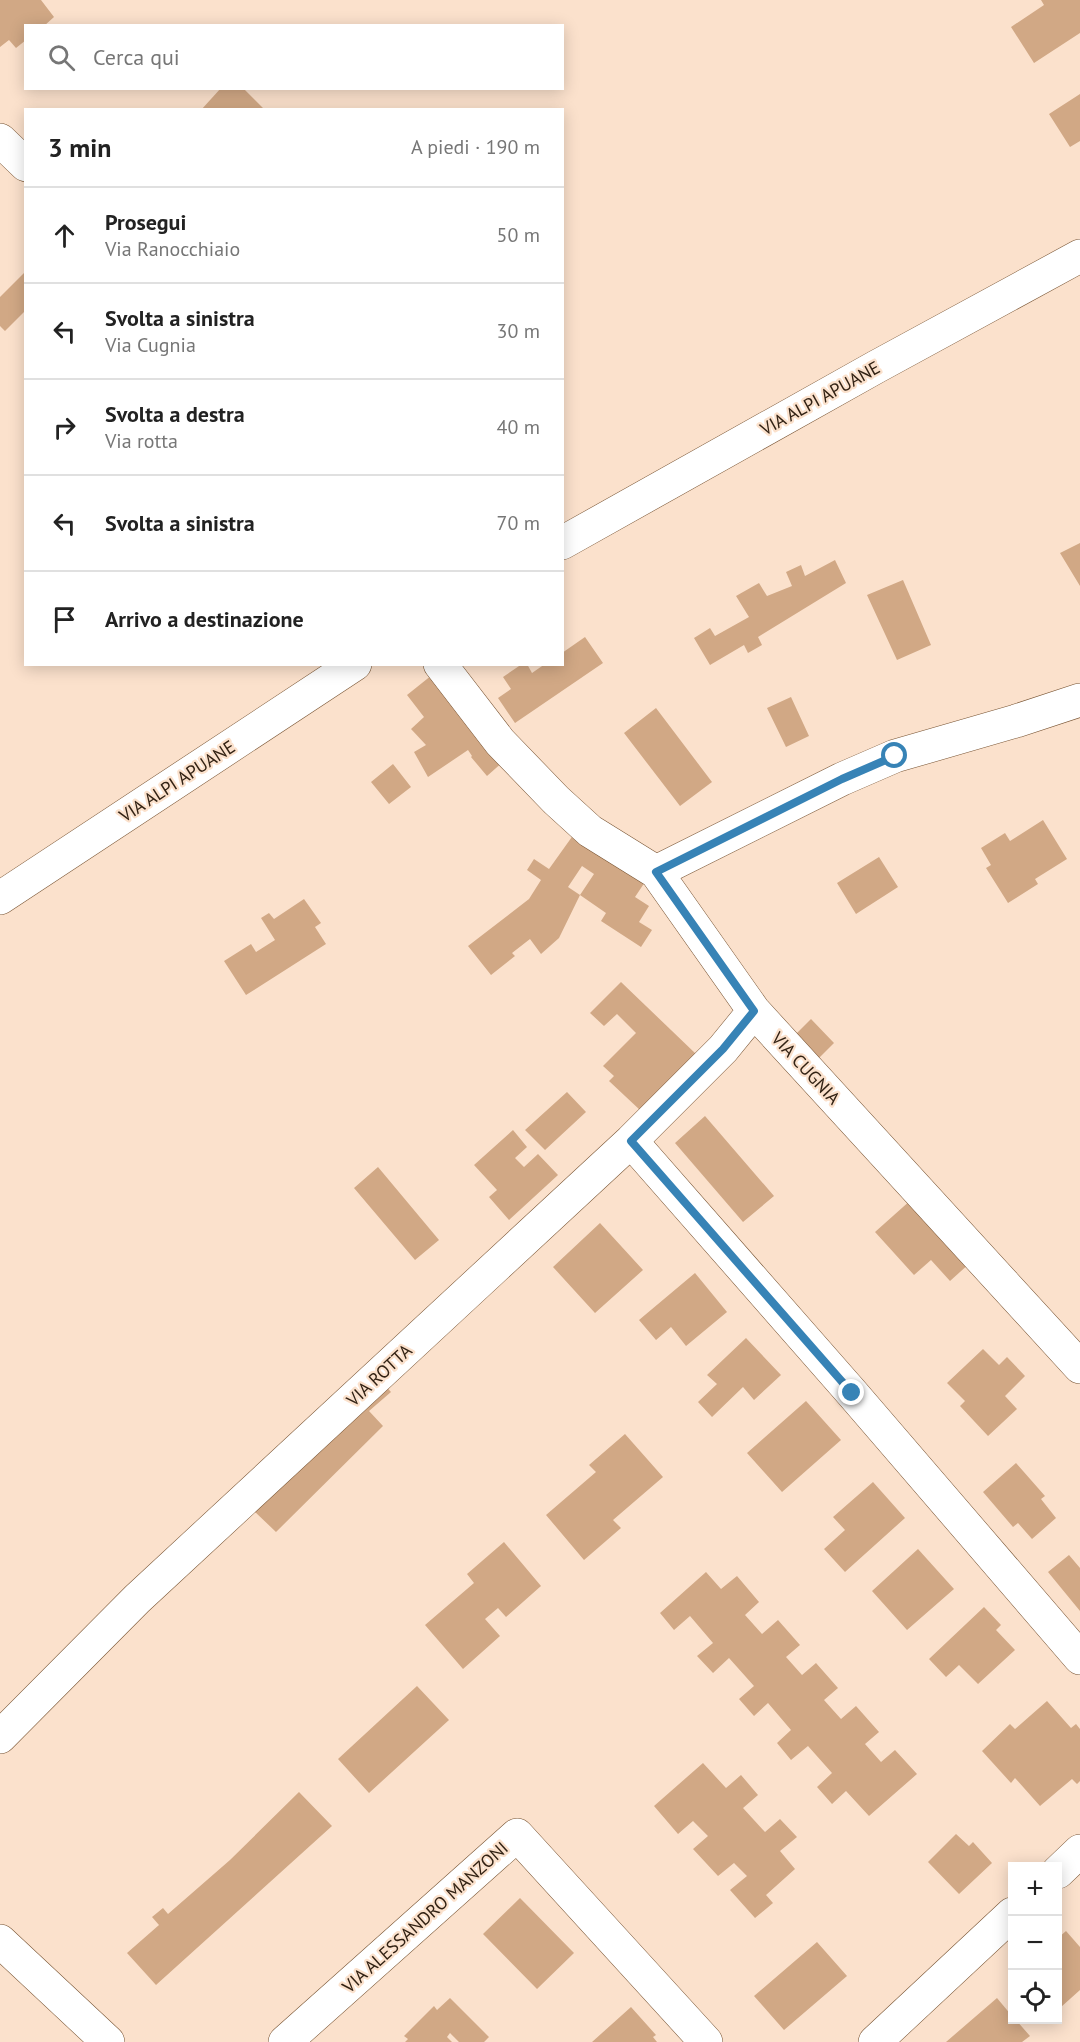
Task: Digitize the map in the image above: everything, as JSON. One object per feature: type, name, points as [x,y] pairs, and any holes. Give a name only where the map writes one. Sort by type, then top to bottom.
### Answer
[{"type":"street","points":[[0,140],[24,163]]},
{"type":"street","name":"VIA ALPI APUANE","points":[[564,542],[1080,256]]},
{"type":"street","name":"VIA ALPI APUANE","points":[[0,898],[352,666]]},
{"type":"street","name":"VIA CUGNIA","points":[[442,666],[500,742],[556,800],[590,831],[656,872],[754,1011],[1080,1367]]},
{"type":"street","points":[[656,872],[842,779],[895,756],[1080,700]]},
{"type":"street","name":"VIA ROTTA","points":[[0,1737],[137,1599],[631,1141],[723,1049],[754,1011]]},
{"type":"street","points":[[631,1141],[1080,1658]]},
{"type":"street","name":"VIA ALESSANDRO MANZONI","points":[[285,2042],[517,1835],[706,2042]]},
{"type":"street","points":[[1062,1868],[1080,1851]]},
{"type":"street","points":[[875,2042],[1010,1916]]},
{"type":"street","points":[[0,1941],[108,2042]]},
{"type":"building","points":[[0,0],[41,0],[54,17],[46,24],[24,24],[24,42],[16,48],[9,40],[0,47]]},
{"type":"building","points":[[1041,0],[1080,0],[1080,33],[1034,63],[1011,27],[1044,5]]},
{"type":"building","points":[[219,90],[245,90],[263,108],[203,108]]},
{"type":"building","points":[[1080,94],[1080,141],[1070,147],[1049,114]]},
{"type":"building","points":[[24,273],[24,312],[5,331],[0,326],[0,297]]},
{"type":"building","points":[[1080,543],[1080,586],[1060,553]]},
{"type":"building","points":[[835,560],[846,583],[758,637],[762,645],[748,653],[744,645],[710,665],[694,638],[710,628],[715,636],[749,617],[736,596],[759,583],[767,596],[792,586],[786,572],[801,565],[805,576]]},
{"type":"building","points":[[903,580],[931,645],[897,660],[867,595]]},
{"type":"building","points":[[585,637],[603,663],[515,723],[498,698],[511,689],[503,677],[519,666],[528,666],[532,673],[542,666],[564,666],[564,652]]},
{"type":"building","points":[[432,675],[504,761],[487,776],[468,750],[428,777],[414,752],[426,745],[411,729],[424,717],[407,695]]},
{"type":"building","points":[[791,697],[809,736],[786,747],[767,708]]},
{"type":"building","points":[[656,708],[712,782],[680,806],[624,733]]},
{"type":"building","points":[[393,764],[411,787],[389,804],[371,782]]},
{"type":"building","points":[[1043,820],[1067,859],[1035,879],[1038,884],[1008,903],[986,868],[991,865],[981,848],[1005,833],[1010,841]]},
{"type":"building","points":[[574,834],[645,882],[635,897],[649,906],[639,922],[652,930],[641,947],[601,921],[606,913],[580,895],[559,938],[541,954],[530,939],[512,953],[515,956],[491,975],[468,946],[529,899],[541,880],[527,870],[534,859],[549,869]],"holes":[[[582,866],[594,874],[580,895],[568,887]]]},
{"type":"building","points":[[879,857],[898,887],[856,914],[837,883]]},
{"type":"building","points":[[304,899],[321,923],[315,927],[326,944],[246,995],[224,961],[251,944],[256,952],[275,940],[261,918],[269,913],[274,919]]},
{"type":"building","points":[[621,982],[696,1054],[641,1111],[609,1081],[614,1076],[603,1066],[636,1033],[617,1014],[604,1026],[590,1013]]},
{"type":"building","points":[[811,1019],[834,1043],[815,1062],[791,1039]]},
{"type":"building","points":[[567,1092],[586,1112],[545,1150],[525,1130]]},
{"type":"building","points":[[705,1116],[774,1196],[743,1222],[675,1143]]},
{"type":"building","points":[[513,1130],[527,1147],[515,1158],[524,1167],[538,1154],[558,1175],[509,1220],[489,1197],[497,1190],[474,1165]]},
{"type":"building","points":[[378,1167],[439,1240],[415,1260],[354,1188]]},
{"type":"building","points":[[912,1199],[970,1263],[950,1281],[931,1260],[914,1275],[875,1232]]},
{"type":"building","points":[[600,1223],[643,1270],[595,1313],[553,1267]]},
{"type":"building","points":[[695,1273],[727,1312],[686,1346],[671,1327],[656,1340],[639,1320]]},
{"type":"building","points":[[746,1338],[781,1375],[754,1400],[743,1387],[712,1417],[698,1402],[717,1384],[707,1375]]},
{"type":"building","points":[[983,1349],[999,1365],[1007,1357],[1025,1376],[1005,1396],[1017,1409],[988,1436],[960,1406],[965,1401],[947,1383]]},
{"type":"building","points":[[382,1382],[391,1392],[369,1411],[383,1426],[276,1532],[251,1508]]},
{"type":"building","points":[[806,1401],[841,1440],[782,1492],[747,1453]]},
{"type":"building","points":[[625,1434],[663,1477],[613,1520],[621,1528],[584,1560],[546,1515],[596,1472],[589,1465]]},
{"type":"building","points":[[1016,1463],[1045,1496],[1041,1499],[1056,1518],[1032,1539],[1018,1523],[1013,1527],[983,1492]]},
{"type":"building","points":[[873,1482],[905,1518],[845,1572],[824,1549],[845,1530],[833,1517]]},
{"type":"building","points":[[504,1542],[541,1586],[506,1617],[498,1608],[485,1619],[500,1636],[463,1669],[425,1625],[474,1583],[467,1574]]},
{"type":"building","points":[[918,1549],[954,1589],[907,1630],[872,1591]]},
{"type":"building","points":[[1069,1555],[1080,1568],[1080,1611],[1048,1572]]},
{"type":"building","points":[[706,1572],[721,1589],[737,1576],[759,1602],[745,1615],[762,1634],[778,1620],[800,1645],[786,1657],[802,1675],[816,1663],[838,1688],[824,1700],[841,1719],[856,1706],[879,1732],[865,1744],[881,1762],[895,1750],[917,1774],[869,1816],[846,1791],[832,1804],[817,1787],[832,1773],[808,1746],[791,1760],[777,1743],[791,1730],[768,1703],[754,1716],[739,1699],[754,1686],[729,1658],[713,1673],[697,1656],[713,1643],[690,1616],[674,1630],[660,1613]]},
{"type":"building","points":[[984,1607],[1001,1625],[996,1630],[1015,1650],[978,1684],[959,1665],[946,1677],[929,1659]]},
{"type":"building","points":[[417,1686],[449,1720],[369,1793],[338,1759]]},
{"type":"building","points":[[1047,1701],[1071,1728],[1076,1724],[1080,1729],[1080,1781],[1077,1784],[1072,1779],[1040,1806],[1015,1778],[1011,1783],[982,1751],[1010,1724],[1015,1729]]},
{"type":"building","points":[[703,1763],[726,1788],[741,1775],[758,1795],[743,1808],[765,1832],[780,1819],[797,1837],[780,1851],[795,1869],[766,1895],[773,1903],[755,1918],[730,1890],[747,1876],[734,1863],[718,1876],[693,1849],[708,1836],[693,1821],[678,1834],[654,1806]]},
{"type":"building","points":[[299,1792],[332,1826],[156,1985],[127,1953],[159,1925],[152,1917],[163,1908],[168,1914],[230,1860]]},
{"type":"building","points":[[956,1834],[969,1846],[973,1842],[992,1863],[959,1894],[928,1862]]},
{"type":"building","points":[[520,1898],[574,1953],[537,1989],[483,1934]]},
{"type":"building","points":[[1066,1931],[1080,1947],[1080,1990],[1062,2006],[1062,1970],[1062,1934]]},
{"type":"building","points":[[817,1942],[847,1976],[784,2030],[754,1996]]},
{"type":"building","points":[[450,1998],[489,2037],[484,2042],[459,2042],[450,2033],[447,2037],[452,2042],[405,2042],[408,2039],[404,2036],[434,2006],[437,2010]]},
{"type":"building","points":[[997,1998],[1008,2011],[1008,2024],[1020,2024],[1030,2036],[1022,2042],[946,2042]]},
{"type":"building","points":[[631,2007],[656,2035],[653,2037],[657,2042],[592,2042]]},
{"type":"route","points":[[852,1393],[631,1141],[723,1049],[754,1011],[656,872],[842,779],[895,756]]}]
